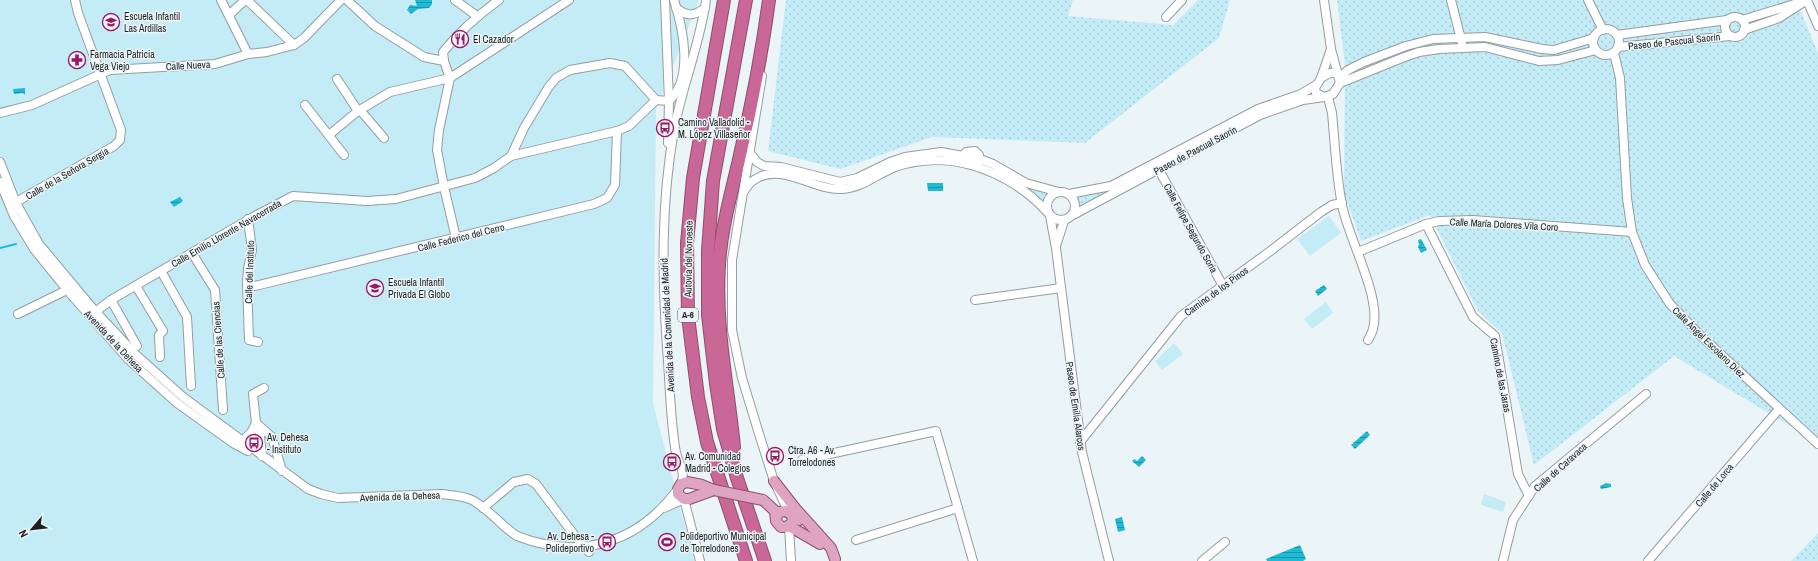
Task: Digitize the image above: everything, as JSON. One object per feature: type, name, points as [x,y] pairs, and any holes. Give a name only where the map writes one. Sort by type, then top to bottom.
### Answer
[{"type":"highway","name":"Autovía del Noroeste","points":[[724,0],[693,178],[687,243],[688,316],[698,397],[707,442],[746,561]]},
{"type":"highway","name":"Autovía del Noroeste","points":[[746,0],[713,181],[708,251],[708,315],[723,429],[737,478],[765,561]]},
{"type":"highway","points":[[737,478],[718,310],[719,265],[724,230],[750,115],[769,0]]},
{"type":"main road","points":[[774,481],[795,508],[831,548],[836,560]]},
{"type":"main road","points":[[703,489],[689,499],[684,499],[678,494],[679,487],[687,482],[703,489],[774,501],[803,524],[836,560]]},
{"type":"main road","points":[[763,500],[775,511],[777,516],[776,521],[779,525],[784,527],[789,526],[820,544]]},
{"type":"main road","points":[[777,516],[781,511],[788,511]]},
{"type":"main road","points":[[788,511],[793,520],[789,526]]},
{"type":"street","name":"Calle de la Señora Sergia","points":[[12,204],[114,146],[120,140],[121,130],[78,13],[75,0]]},
{"type":"street","points":[[221,0],[248,54]]},
{"type":"street","points":[[229,15],[246,0],[294,45]]},
{"type":"street","name":"Calle Nueva","points":[[0,113],[32,106],[110,70],[215,64],[248,54],[267,52],[294,45],[304,38],[341,0]]},
{"type":"street","points":[[347,0],[375,26],[424,57],[444,61]]},
{"type":"street","points":[[455,0],[477,16]]},
{"type":"street","points":[[456,238],[437,150],[439,130],[450,78],[444,61],[444,52],[454,38],[477,16],[499,0]]},
{"type":"street","points":[[329,135],[359,111],[390,92],[450,78],[569,0]]},
{"type":"street","points":[[665,0],[669,101],[668,172]]},
{"type":"street","points":[[773,0],[732,260],[732,330],[742,378],[774,481],[788,511]]},
{"type":"street","points":[[1166,17],[1182,0]]},
{"type":"street","points":[[1324,0],[1330,49],[1339,78],[1336,91],[1326,97]]},
{"type":"street","points":[[1451,0],[1461,38],[1462,48]]},
{"type":"street","points":[[1588,0],[1603,30]]},
{"type":"street","points":[[1807,0],[1779,18],[1744,30],[1737,36],[1730,36],[1725,29],[1727,20],[1736,17],[1742,20],[1807,0]]},
{"type":"street","points":[[1807,0],[1818,26]]},
{"type":"street","points":[[511,156],[524,128],[548,88],[556,78],[570,70],[610,63],[625,66],[656,100],[669,101],[674,96],[678,87],[686,60],[675,4]]},
{"type":"street","points":[[675,4],[683,13],[690,16],[697,14],[706,4]]},
{"type":"street","name":"Avenida de la Comunidad de Madrid","points":[[679,487],[683,475],[675,444],[664,303],[663,244],[668,172],[675,128],[706,4]]},
{"type":"street","name":"Paseo de Pascual Saorín","points":[[1617,35],[1727,20]]},
{"type":"street","points":[[1742,20],[1744,30]]},
{"type":"street","points":[[1339,78],[1348,70],[1406,46],[1433,39],[1485,37],[1542,49],[1554,50],[1594,38],[1603,30],[1611,30],[1617,35],[1619,42],[1616,50],[1602,55],[1596,50],[1594,38]]},
{"type":"street","name":"Paseo de Pascual Saorín","points":[[1616,50],[1730,36]]},
{"type":"street","points":[[1339,78],[1419,52],[1485,47],[1539,61],[1558,60],[1596,50]]},
{"type":"street","points":[[1330,49],[1318,81],[1316,93],[1326,97],[1332,113],[1342,204],[1371,295],[1374,316],[1373,329],[1368,340]]},
{"type":"street","name":"Calle Ángel Escolano Díez","points":[[1616,50],[1620,78],[1627,198],[1632,232],[1645,265],[1670,304],[1700,335],[1818,444]]},
{"type":"street","points":[[1318,81],[1330,73],[1334,73],[1339,78]]},
{"type":"street","points":[[337,79],[359,111],[384,138]]},
{"type":"street","name":"Paseo de Pascual Saorín","points":[[1069,194],[1111,186],[1258,109],[1301,94],[1318,81]]},
{"type":"street","name":"Paseo de Pascual Saorín","points":[[1072,216],[1260,115],[1303,100],[1326,97]]},
{"type":"street","points":[[511,156],[617,131],[629,126],[656,100]]},
{"type":"street","points":[[305,105],[344,155]]},
{"type":"street","name":"Calle Federico del Cerro","points":[[247,283],[255,286],[594,204],[607,198],[615,185],[617,131]]},
{"type":"street","points":[[750,153],[756,162],[764,166],[781,167],[840,182],[857,178],[890,162],[916,154],[941,152],[979,163],[993,164],[1026,183],[1069,194],[1075,207],[1072,216],[1064,221],[1059,221],[1049,214],[1037,200],[1025,190],[979,163]]},
{"type":"street","name":"Calle Emilio Llorente Navacerrada","points":[[93,314],[111,300],[192,252],[248,219],[293,196],[367,201],[396,198],[475,178],[494,168],[511,156]]},
{"type":"street","points":[[744,191],[753,180],[764,174],[778,174],[840,190],[860,186],[894,168],[908,164],[962,159]]},
{"type":"street","name":"Avenida de la Dehesa","points":[[0,162],[12,204]]},
{"type":"street","name":"Calle Felipe Segundo Soria","points":[[1159,170],[1223,286]]},
{"type":"street","name":"Avenida de la Dehesa","points":[[0,182],[12,204],[39,244],[71,288],[128,359],[177,403],[233,443],[247,451],[262,456]]},
{"type":"street","points":[[1049,214],[1046,203],[1048,198],[1059,192]]},
{"type":"street","name":"Camino de los Pinos","points":[[1080,442],[1181,316],[1321,212],[1332,205],[1342,204]]},
{"type":"street","name":"Paseo de Emilia Alarcos","points":[[1049,214],[1056,248],[1080,442],[1109,561]]},
{"type":"street","name":"Calle del Instituto","points":[[248,219],[252,250],[248,268],[247,283],[249,340],[258,342]]},
{"type":"street","name":"Calle María Dolores Vila Coro","points":[[1358,252],[1426,224],[1439,221],[1473,220],[1632,232]]},
{"type":"street","name":"Paseo de Emilia Alarcos","points":[[1056,248],[1064,221]]},
{"type":"street","name":"Camino de las Jaras","points":[[1426,224],[1472,317],[1495,336],[1518,474],[1529,496]]},
{"type":"street","name":"Calle de las Ciencias","points":[[192,252],[215,290],[223,410]]},
{"type":"street","points":[[161,271],[187,317],[191,386]]},
{"type":"street","points":[[136,286],[163,331],[159,335],[160,357]]},
{"type":"street","points":[[18,314],[71,288]]},
{"type":"street","points":[[975,300],[1061,288]]},
{"type":"street","points":[[111,300],[137,346]]},
{"type":"street","name":"Avenida de la Dehesa","points":[[93,314],[178,392],[282,471],[308,489],[321,494],[338,498],[442,494],[471,499],[484,508],[515,535],[530,544],[564,555],[604,549],[620,543],[634,534],[663,509],[679,487]]},
{"type":"street","points":[[262,456],[253,394],[264,388]]},
{"type":"street","name":"Calle de Caravaca","points":[[1503,561],[1513,520],[1536,486],[1646,394]]},
{"type":"street","name":"Calle de Lorca","points":[[1648,561],[1779,409]]},
{"type":"street","points":[[1077,415],[1083,422],[1088,423],[1096,421]]},
{"type":"street","points":[[242,442],[258,424]]},
{"type":"street","points":[[258,424],[272,437],[282,471]]},
{"type":"street","points":[[802,460],[936,431],[973,561]]},
{"type":"street","points":[[484,508],[514,482],[528,479],[536,484],[578,540],[589,552]]},
{"type":"street","points":[[684,499],[700,561]]},
{"type":"street","name":"Avenida de la Dehesa","points":[[663,509],[684,499]]},
{"type":"street","points":[[663,509],[673,507],[680,509],[685,513],[690,523]]},
{"type":"street","points":[[856,540],[958,508]]},
{"type":"street","points":[[789,526],[791,561]]},
{"type":"street","points":[[789,543],[800,538],[811,538]]},
{"type":"street","points":[[1202,561],[1225,542]]},
{"type":"shaded area","points":[[0,0],[699,0],[656,110],[653,403],[694,561],[0,561]]},
{"type":"shaded area","points":[[786,0],[1073,0],[1068,16],[1173,25],[1198,0],[1230,0],[1219,38],[1085,143],[932,137],[840,169],[768,151]]},
{"type":"shaded area","points":[[1337,0],[1796,0],[1818,53],[1818,443],[1674,356],[1534,465],[1502,333],[1478,311],[1430,215],[1361,241],[1344,193],[1345,64]]},
{"type":"shaded area","points":[[1312,92],[1315,95],[1313,97],[1305,98],[1260,113],[1078,210],[1078,201],[1074,196],[1099,192],[1118,186],[1258,111]]},
{"type":"shaded area","points":[[982,163],[1050,193],[1044,203],[1031,191],[982,165]]},
{"type":"shaded area","points":[[1329,216],[1341,233],[1310,256],[1297,239]]},
{"type":"shaded area","points":[[1326,302],[1333,313],[1312,329],[1304,319]]},
{"type":"shaded area","points":[[1174,343],[1183,354],[1162,370],[1155,361]]},
{"type":"shaded area","points":[[1484,494],[1506,502],[1503,512],[1481,505]]},
{"type":"shaded area","points":[[1818,533],[1818,561],[1791,561]]},
{"type":"water","points":[[415,0],[432,0],[432,4],[429,8],[418,9],[411,14],[407,10],[410,5],[417,6]]},
{"type":"water","points":[[25,88],[25,95],[23,93],[14,94],[13,89]]},
{"type":"water","points":[[927,183],[943,183],[943,191],[928,191]]},
{"type":"water","points":[[180,197],[183,201],[174,207],[170,202]]},
{"type":"water","points":[[1421,239],[1427,250],[1421,253],[1418,247],[1418,240]]},
{"type":"water","points":[[1324,285],[1327,289],[1318,296],[1315,291]]},
{"type":"water","points":[[1367,431],[1370,435],[1355,449],[1351,445]]},
{"type":"water","points":[[1142,456],[1146,460],[1139,467],[1132,461],[1134,459],[1137,461]]},
{"type":"water","points":[[1606,483],[1611,484],[1611,487],[1601,489],[1600,486]]},
{"type":"water","points":[[1122,517],[1125,530],[1118,532],[1115,519]]},
{"type":"water","points":[[1300,545],[1306,559],[1303,561],[1267,561],[1266,559]]},
{"type":"waterway","points":[[0,248],[16,244]]},
{"type":"place","name":"Escuela Infantil Las Ardillas","points":[[111,22]]},
{"type":"place","name":"El Cazador","points":[[460,39]]},
{"type":"place","name":"Farmacia Patricia Vega Viejo","points":[[77,60]]},
{"type":"place","name":"Camino Valladolid - M. López Villaseñor","points":[[665,128]]},
{"type":"place","name":"Escuela Infantil Privada El Globo","points":[[375,288]]},
{"type":"place","name":"Av. Dehesa - Instituto","points":[[254,443]]},
{"type":"place","name":"Ctra. A6 - Av. Torrelodones","points":[[775,456]]},
{"type":"place","name":"Av. Comunidad Madrid - Colegios","points":[[672,462]]},
{"type":"place","name":"Av. Dehesa - Polideportivo","points":[[607,542]]},
{"type":"place","name":"Polideportivo Municipal de Torrelodones","points":[[667,542]]}]
